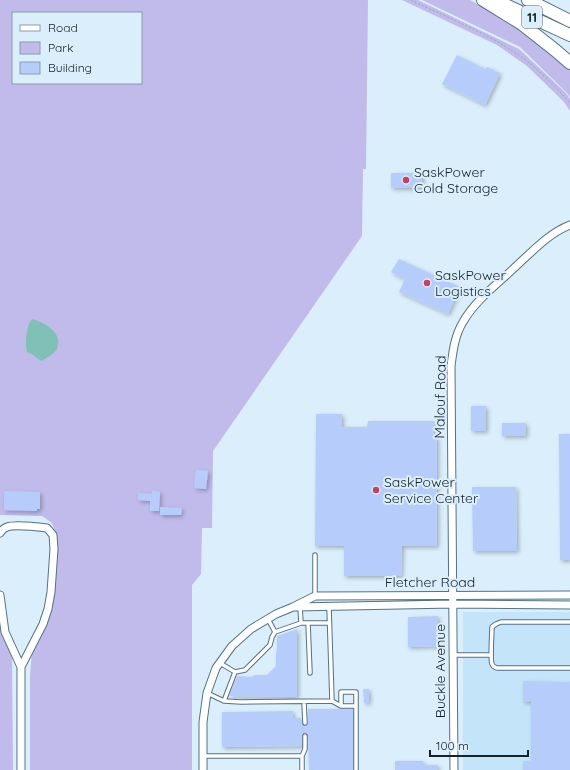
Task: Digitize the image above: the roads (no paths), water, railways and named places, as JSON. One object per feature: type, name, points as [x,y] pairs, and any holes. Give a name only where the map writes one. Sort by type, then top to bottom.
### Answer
[{"type":"highway","points":[[483,0],[522,24],[570,63]]},
{"type":"highway","name":"11","points":[[495,0],[570,35]]},
{"type":"highway","name":"11","points":[[528,0],[570,21]]},
{"type":"highway","points":[[539,0],[570,13]]},
{"type":"street","name":"Malouf Road","points":[[453,595],[452,366],[453,349],[458,331],[473,307],[483,296],[555,232],[570,226]]},
{"type":"street","points":[[0,533],[9,526],[36,526],[47,528],[52,535],[54,549],[51,592],[48,609],[43,624],[21,667]]},
{"type":"street","points":[[0,595],[5,632],[21,667],[21,770]]},
{"type":"street","name":"Buckle Avenue","points":[[453,595],[454,770]]},
{"type":"street","name":"Fletcher Road","points":[[203,770],[203,722],[207,693],[216,668],[232,646],[251,629],[276,614],[296,607],[315,596],[570,595]]},
{"type":"street","name":"Fletcher Road","points":[[296,607],[453,604],[570,605]]},
{"type":"lane","points":[[315,555],[315,596]]},
{"type":"lane","points":[[296,607],[301,623]]},
{"type":"lane","points":[[329,607],[332,701]]},
{"type":"lane","points":[[268,619],[275,632]]},
{"type":"lane","points":[[570,622],[501,622],[496,624],[492,627],[491,655],[492,664],[497,668],[570,668]]},
{"type":"lane","points":[[220,663],[235,672],[245,670],[270,645],[275,632],[301,623],[329,623]]},
{"type":"lane","points":[[308,623],[310,672]]},
{"type":"lane","points":[[453,655],[491,655]]},
{"type":"lane","points":[[224,701],[235,672]]},
{"type":"lane","points":[[341,706],[341,692],[356,692],[356,770]]},
{"type":"lane","points":[[207,693],[224,701],[332,701],[341,706],[356,706]]},
{"type":"lane","points":[[304,702],[305,723]]},
{"type":"lane","points":[[302,770],[302,756],[305,749],[305,736]]},
{"type":"lane","points":[[203,756],[302,756]]},
{"type":"place","name":"SaskPower Cold Storage","points":[[406,180]]},
{"type":"place","name":"SaskPower Logistics","points":[[427,283]]},
{"type":"place","name":"SaskPower Service Center","points":[[376,490]]}]
